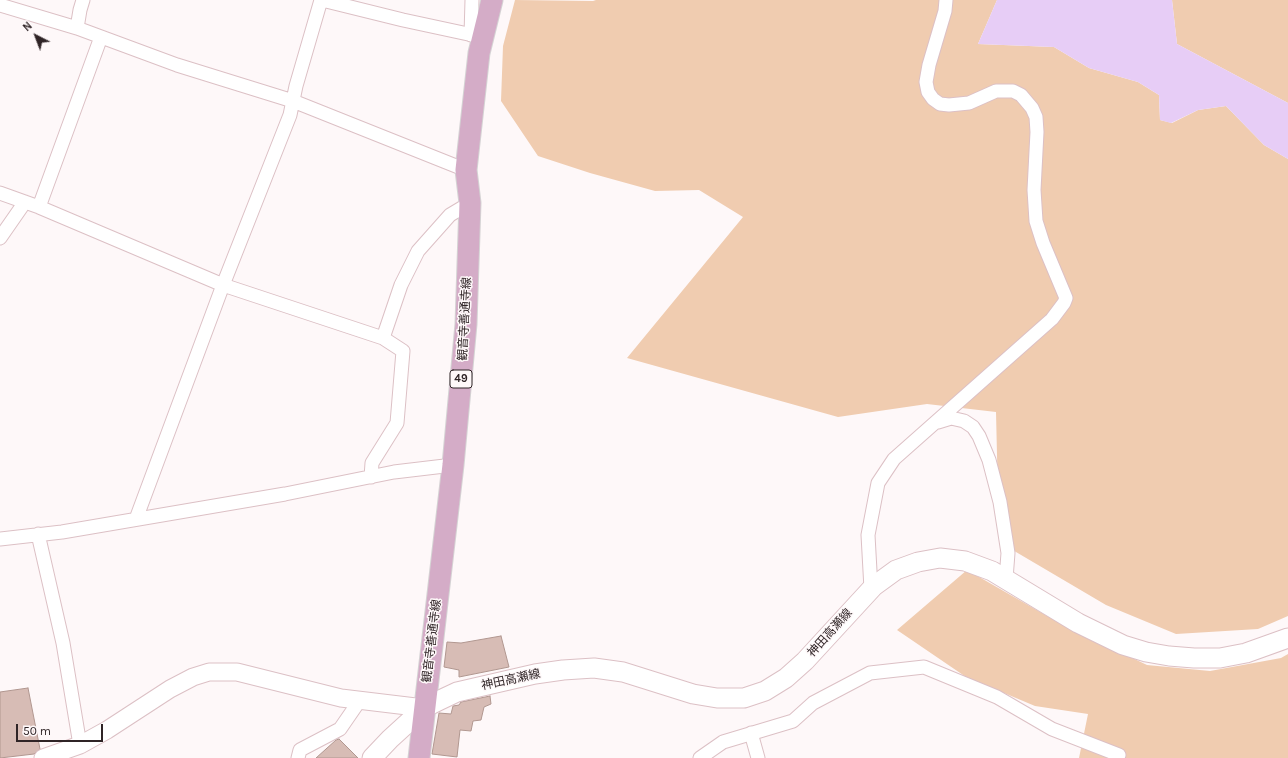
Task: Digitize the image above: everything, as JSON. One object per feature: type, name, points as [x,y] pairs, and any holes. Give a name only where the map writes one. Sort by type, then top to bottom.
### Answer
[{"type":"main road","name":"観音寺善通寺線","points":[[419,758],[453,465],[466,324],[470,203],[466,170],[478,52],[476,36],[492,0]]},
{"type":"main road","name":"神田高瀬線","points":[[372,758],[390,739],[424,708],[457,692],[535,674],[594,668],[623,672],[693,694],[717,698],[744,698],[765,691],[786,678],[805,661],[871,589],[896,570],[918,562],[940,558],[965,561],[992,570],[1092,630],[1123,645],[1146,652],[1169,656],[1220,658],[1246,653],[1288,638]]},
{"type":"street","points":[[76,28],[83,0]]},
{"type":"street","points":[[136,519],[223,285],[290,115],[322,0],[476,36],[472,0]]},
{"type":"street","points":[[871,589],[868,535],[878,483],[894,459],[1052,319],[1066,298],[1043,243],[1036,221],[1034,190],[1037,132],[1036,117],[1032,108],[1020,95],[1013,91],[996,91],[969,102],[949,106],[940,104],[933,99],[928,92],[926,82],[929,65],[945,12],[946,0]]},
{"type":"street","points":[[0,5],[76,28],[177,65],[293,101],[466,170]]},
{"type":"street","points":[[39,207],[101,37]]},
{"type":"street","points":[[0,194],[39,207],[223,285],[383,338],[403,351],[397,423],[372,463],[371,477]]},
{"type":"street","points":[[0,238],[25,202]]},
{"type":"street","points":[[383,338],[400,285],[418,252],[450,215],[470,203]]},
{"type":"street","points":[[936,422],[951,418],[964,421],[972,427],[979,436],[989,460],[1000,502],[1008,553],[1006,579]]},
{"type":"street","points":[[0,539],[62,532],[286,494],[394,472],[453,465]]},
{"type":"street","points":[[38,534],[62,643],[71,751]]},
{"type":"street","points":[[700,758],[723,742],[793,721],[812,703],[870,673],[924,667],[997,697],[1052,729],[1119,755],[1117,758]]},
{"type":"street","points":[[43,758],[71,751],[107,730],[170,689],[193,676],[209,672],[237,672],[341,698],[424,708]]},
{"type":"street","points":[[298,758],[300,750],[340,729],[360,700]]},
{"type":"street","points":[[751,733],[758,758]]},
{"type":"shaded area","points":[[515,0],[997,0],[978,44],[1054,47],[1089,68],[1138,82],[1159,95],[1160,120],[1172,123],[1198,110],[1226,106],[1264,145],[1288,159],[1288,616],[1258,629],[1176,634],[1106,605],[999,542],[996,412],[927,404],[838,417],[627,358],[743,217],[699,190],[655,191],[590,173],[538,156],[501,101],[503,46]]},
{"type":"shaded area","points":[[997,0],[1172,0],[1177,44],[1288,103],[1288,159],[1264,145],[1226,106],[1198,110],[1171,123],[1160,120],[1159,95],[1138,82],[1089,68],[1054,47],[978,44]]},
{"type":"shaded area","points":[[1172,0],[1288,0],[1288,103],[1177,44]]},
{"type":"shaded area","points":[[967,570],[1061,624],[1147,665],[1210,671],[1281,658],[1288,654],[1288,758],[1079,758],[1088,714],[1035,706],[966,677],[897,630]]},
{"type":"building","points":[[501,636],[509,667],[459,677],[459,670],[444,667],[447,642],[461,643]]},
{"type":"building","points":[[28,688],[40,749],[34,754],[0,758],[0,692]]},
{"type":"building","points":[[490,696],[491,704],[484,707],[481,720],[473,721],[471,731],[460,730],[457,757],[432,754],[439,713],[451,714],[453,706],[459,705],[461,702]]},
{"type":"building","points":[[339,739],[358,758],[316,758],[336,740]]}]
